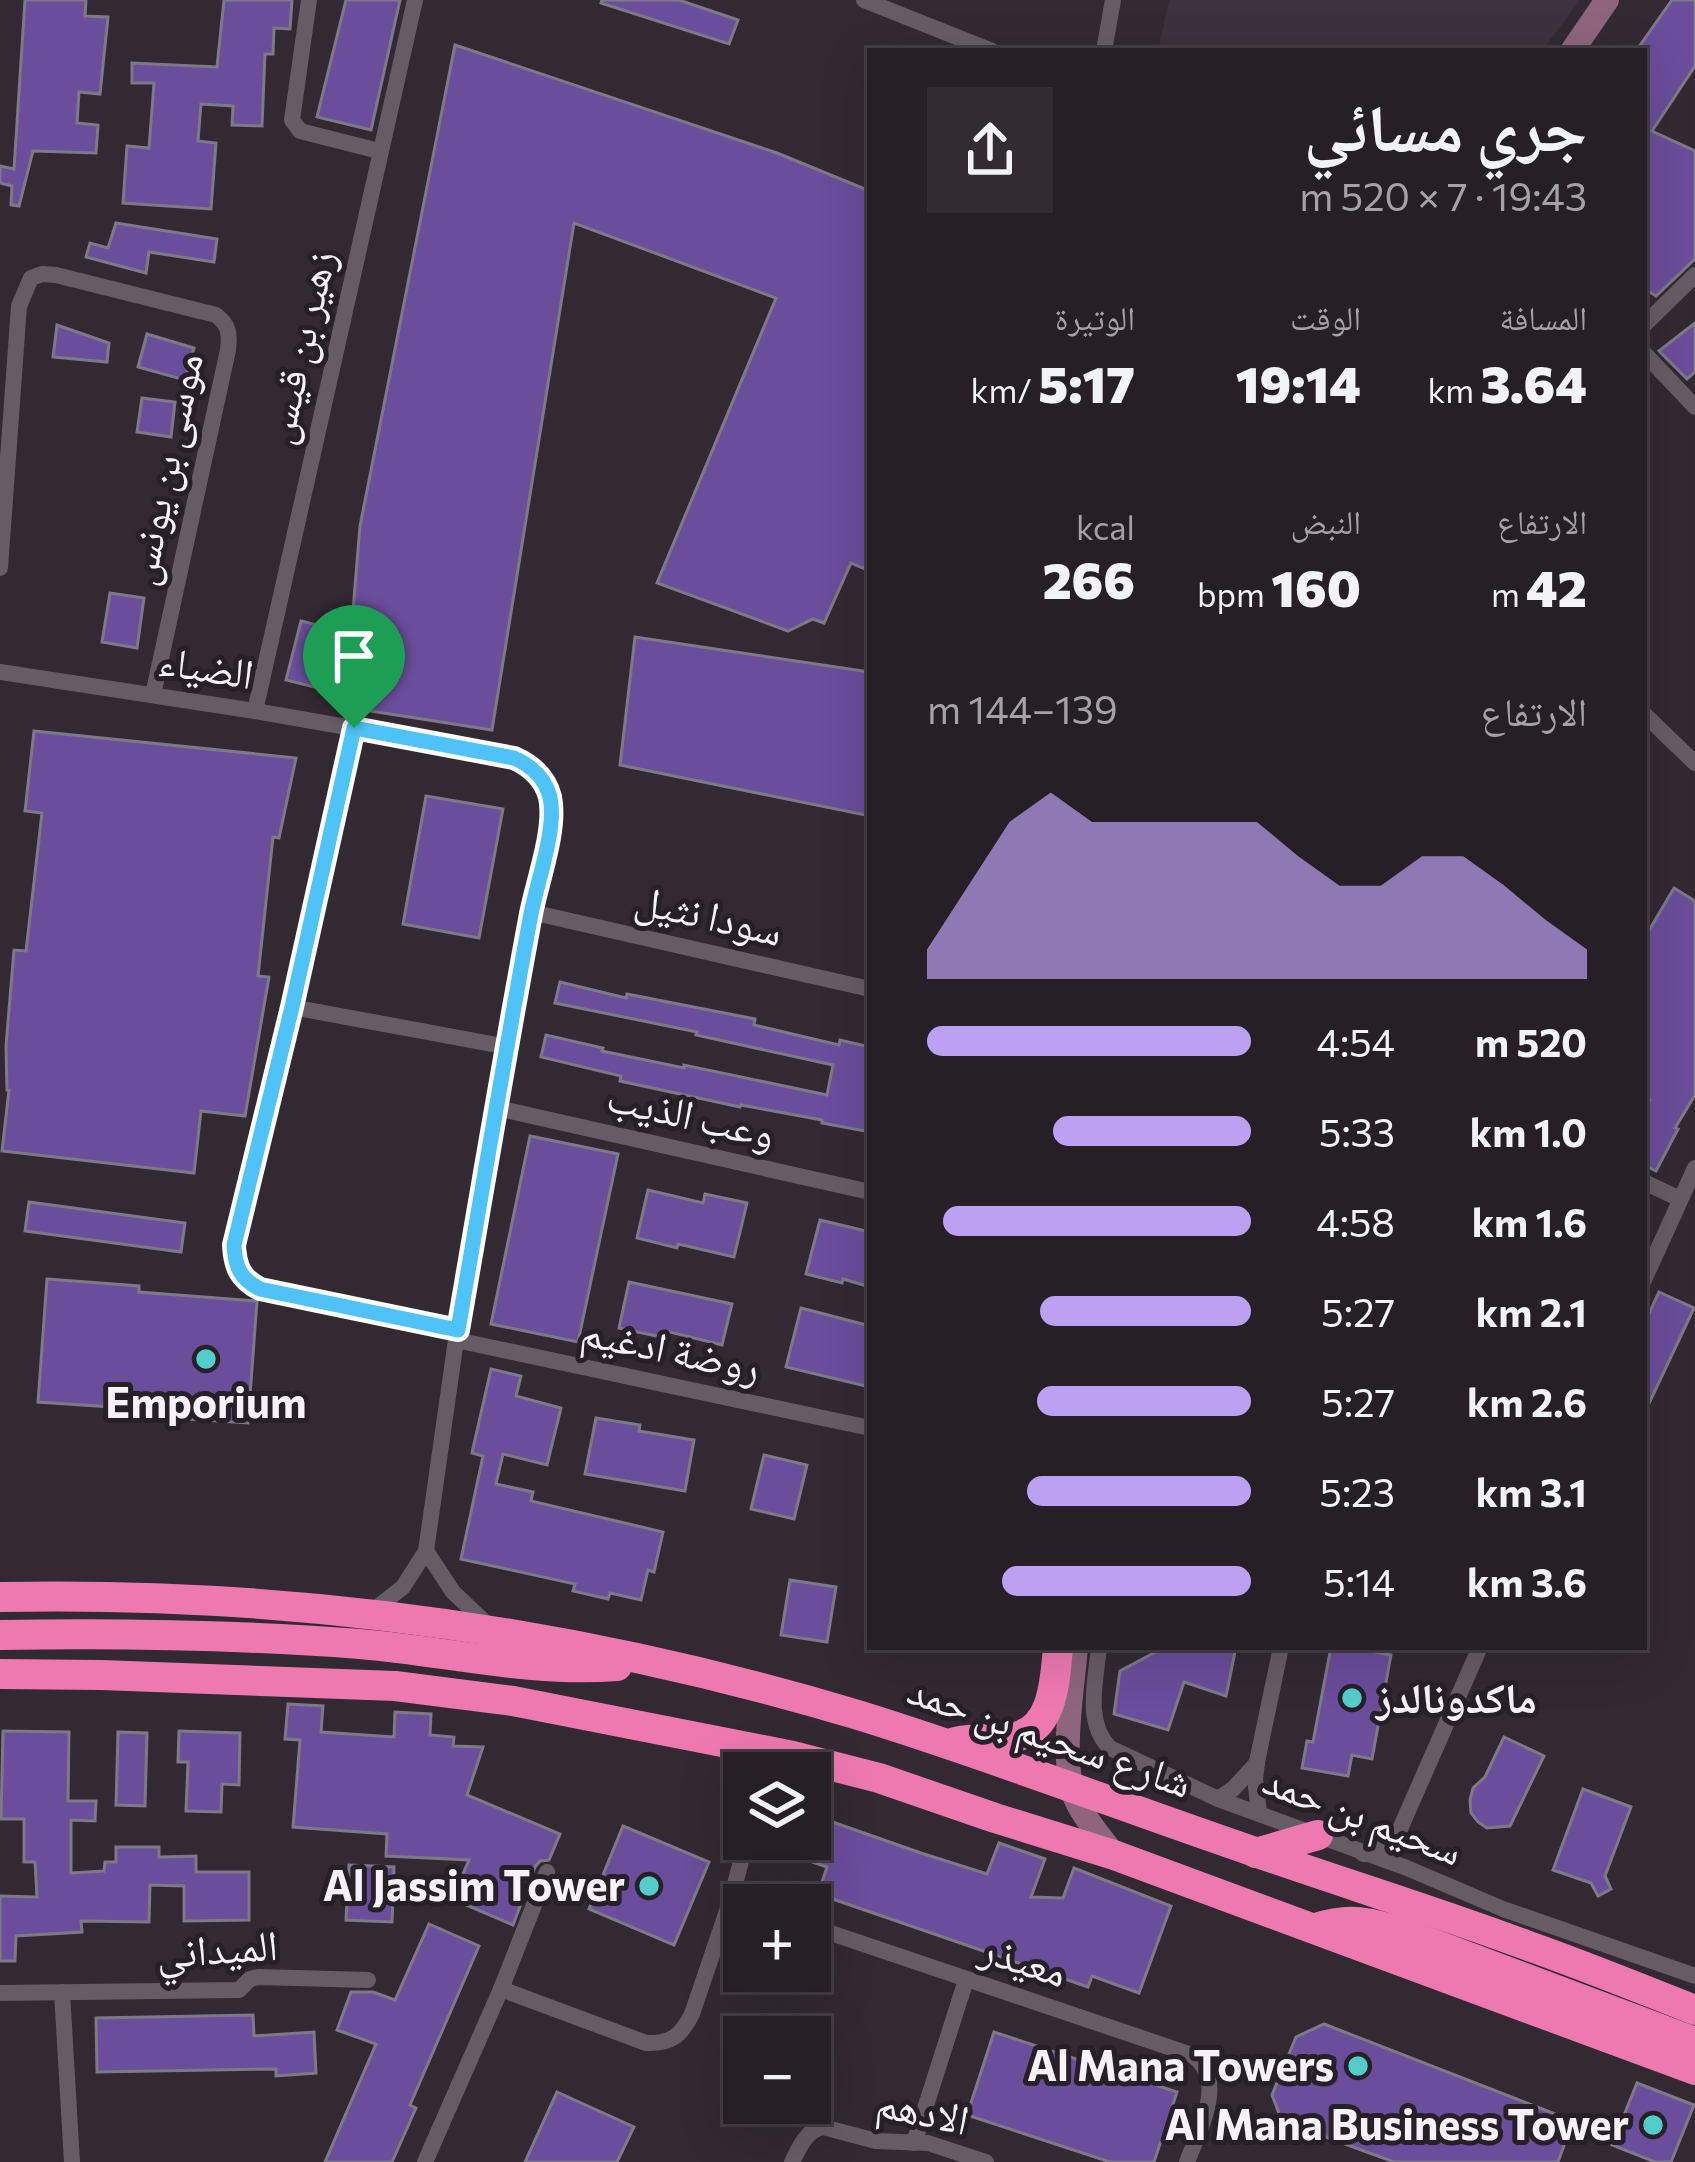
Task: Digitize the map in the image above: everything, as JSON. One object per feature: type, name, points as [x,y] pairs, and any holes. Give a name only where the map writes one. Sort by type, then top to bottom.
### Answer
[{"type":"highway","name":"شارع سحيم بن حمد","points":[[6,1595],[206,1598],[369,1614],[491,1629],[646,1660],[947,1743],[1526,1945],[1695,2010]]},
{"type":"highway","points":[[0,1635],[91,1633],[360,1644],[576,1667],[613,1667],[646,1660]]},
{"type":"highway","points":[[947,1743],[973,1737],[1014,1737],[1037,1726],[1050,1700],[1058,1650]]},
{"type":"highway","points":[[0,1674],[395,1687],[513,1701],[724,1741],[752,1752]]},
{"type":"highway","points":[[831,1771],[878,1778],[1114,1855],[1695,2071]]},
{"type":"highway","points":[[1256,1853],[1318,1835]]},
{"type":"highway","points":[[1316,1928],[1357,1921],[1402,1932],[1695,2042]]},
{"type":"street","points":[[309,0],[292,114],[295,126],[379,151]]},
{"type":"street","name":"زهير بن قيس","points":[[255,711],[415,0]]},
{"type":"street","points":[[864,0],[984,48]]},
{"type":"street","points":[[1105,48],[1113,0]]},
{"type":"street","points":[[1574,48],[1606,0]]},
{"type":"street","name":"موسى بن يونس","points":[[0,568],[19,306],[31,278],[56,274],[205,312],[226,323],[228,350],[153,695]]},
{"type":"street","points":[[1647,322],[1695,275]]},
{"type":"street","points":[[1647,356],[1695,407]]},
{"type":"street","name":"الضياء","points":[[0,672],[501,754],[530,765],[543,781],[551,800],[550,827],[458,1335],[426,1552]]},
{"type":"street","points":[[1647,717],[1695,763]]},
{"type":"street","name":"روضة ادغيم","points":[[354,728],[234,1245],[240,1274],[260,1289],[867,1427]]},
{"type":"street","name":"سودا نثيل","points":[[531,912],[867,988]]},
{"type":"street","points":[[292,1007],[508,1047]]},
{"type":"street","name":"وعب الذيب","points":[[497,1108],[867,1191]]},
{"type":"street","points":[[1647,1273],[1695,1168]]},
{"type":"street","points":[[1647,1183],[1680,1199]]},
{"type":"street","points":[[369,1614],[403,1587],[426,1552],[453,1592],[491,1629]]},
{"type":"street","points":[[1076,1650],[1068,1747],[1071,1785],[1114,1855]]},
{"type":"street","name":"سحيم بن حمد","points":[[1099,1650],[1095,1727],[1102,1741],[1118,1753],[1219,1799],[1503,1909],[1695,1976]]},
{"type":"street","points":[[1259,1812],[1257,1762],[1280,1650]]},
{"type":"street","points":[[1363,1854],[1400,1829],[1479,1650]]},
{"type":"street","points":[[724,1741],[736,1752]]},
{"type":"street","points":[[1219,1799],[1257,1762]]},
{"type":"street","points":[[1400,1829],[1407,1868]]},
{"type":"street","points":[[425,2162],[547,1872]]},
{"type":"street","name":"معيذر","points":[[831,1933],[1176,2048],[1203,2062],[1210,2090],[1187,2162]]},
{"type":"street","points":[[501,1989],[646,2043],[662,2043],[675,2040],[685,2028],[723,1941]]},
{"type":"street","name":"الميداني","points":[[0,1993],[239,1990],[258,1977],[368,1980]]},
{"type":"street","points":[[914,2143],[966,1980]]},
{"type":"street","points":[[62,1991],[72,2162]]},
{"type":"street","name":"الادهم","points":[[793,2162],[814,2128],[823,2127],[875,2141],[941,2147],[986,2162]]},
{"type":"shaded area","points":[[1169,0],[1580,0],[1544,48],[1159,48]]},
{"type":"building","points":[[25,0],[86,0],[85,16],[108,17],[100,94],[79,92],[77,123],[98,125],[96,153],[33,151],[19,206],[11,205],[12,186],[0,183],[0,166],[14,169]]},
{"type":"building","points":[[224,0],[292,0],[290,29],[274,28],[273,54],[265,54],[262,126],[232,125],[233,106],[201,104],[198,141],[216,143],[211,209],[123,203],[127,146],[149,148],[154,83],[132,83],[132,63],[217,67]]},
{"type":"building","points":[[346,0],[400,0],[371,130],[317,117]]},
{"type":"building","points":[[602,0],[679,0],[738,20],[729,44]]},
{"type":"building","points":[[1672,0],[1695,0],[1695,66],[1652,131],[1695,151],[1695,259],[1656,296],[1647,290],[1647,48],[1638,48]]},
{"type":"building","points":[[455,45],[777,153],[867,190],[867,570],[851,563],[824,623],[813,619],[788,631],[657,583],[776,298],[574,223],[492,730],[345,707],[360,526]]},
{"type":"building","points":[[116,223],[217,239],[214,262],[149,252],[146,273],[86,257],[90,243],[108,248]]},
{"type":"building","points":[[1695,323],[1695,372],[1687,379],[1659,351]]},
{"type":"building","points":[[57,325],[109,343],[107,362],[53,357]]},
{"type":"building","points":[[147,334],[194,348],[185,380],[138,367]]},
{"type":"building","points":[[142,398],[175,402],[171,437],[137,432]]},
{"type":"building","points":[[110,593],[144,598],[137,648],[102,642]]},
{"type":"building","points":[[301,621],[329,628],[314,687],[286,680]]},
{"type":"building","points":[[635,637],[867,672],[867,815],[620,765]]},
{"type":"building","points":[[34,731],[296,758],[279,838],[273,837],[258,976],[269,977],[245,1116],[201,1111],[194,1173],[2,1151],[14,950],[26,951],[42,813],[25,811]]},
{"type":"building","points":[[426,796],[503,809],[479,938],[403,924]]},
{"type":"building","points":[[1674,888],[1695,901],[1695,1095],[1656,1171],[1647,1166],[1647,934]]},
{"type":"building","points":[[560,982],[755,1019],[754,1025],[839,1045],[840,1040],[867,1046],[867,1131],[620,1081],[621,1076],[541,1057],[546,1035],[602,1051],[827,1095],[833,1065],[555,1003]]},
{"type":"building","points":[[530,1136],[618,1154],[578,1342],[491,1324]]},
{"type":"building","points":[[648,1190],[703,1203],[705,1194],[747,1203],[734,1257],[637,1238]]},
{"type":"building","points":[[29,1202],[185,1223],[181,1252],[25,1231]]},
{"type":"building","points":[[820,1220],[867,1231],[867,1286],[806,1274]]},
{"type":"building","points":[[47,1279],[257,1301],[248,1423],[155,1417],[156,1410],[38,1402]]},
{"type":"building","points":[[629,1282],[732,1304],[722,1345],[662,1330],[661,1337],[619,1328]]},
{"type":"building","points":[[1659,1292],[1694,1308],[1647,1408],[1647,1318]]},
{"type":"building","points":[[801,1308],[867,1325],[867,1386],[786,1367]]},
{"type":"building","points":[[491,1369],[521,1376],[516,1396],[561,1408],[547,1465],[503,1454],[496,1484],[533,1492],[531,1501],[663,1532],[654,1572],[648,1570],[641,1600],[610,1593],[608,1599],[573,1591],[575,1584],[461,1559],[483,1456],[472,1453]]},
{"type":"building","points":[[596,1418],[694,1440],[685,1491],[585,1474]]},
{"type":"building","points":[[764,1455],[807,1465],[794,1519],[751,1509]]},
{"type":"building","points":[[790,1580],[836,1587],[827,1642],[781,1635]]},
{"type":"building","points":[[1159,1650],[1235,1650],[1226,1696],[1184,1682],[1168,1730],[1114,1714],[1120,1671]]},
{"type":"building","name":"ماكدونالدز","points":[[1330,1650],[1391,1655],[1372,1759],[1352,1755],[1348,1776],[1302,1768],[1307,1741],[1313,1742]]},
{"type":"building","points":[[288,1704],[323,1706],[321,1732],[394,1737],[395,1712],[431,1714],[430,1735],[454,1737],[453,1746],[483,1747],[467,1795],[560,1834],[549,1860],[535,1867],[513,1925],[452,1899],[469,1860],[386,1856],[387,1834],[293,1827],[300,1740],[285,1739]]},
{"type":"building","points":[[3,1731],[69,1732],[68,1801],[96,1801],[95,1821],[71,1820],[71,1873],[104,1871],[105,1862],[116,1862],[116,1847],[159,1847],[159,1857],[196,1856],[196,1872],[249,1872],[249,1920],[184,1921],[184,1886],[150,1885],[149,1922],[81,1921],[82,1932],[16,1936],[15,1961],[0,1961],[0,1896],[37,1897],[35,1862],[24,1862],[24,1819],[1,1819]]},
{"type":"building","points":[[179,1731],[240,1733],[239,1785],[222,1784],[221,1812],[186,1811],[188,1762],[178,1762]]},
{"type":"building","points":[[118,1732],[147,1733],[145,1806],[116,1805]]},
{"type":"building","points":[[1504,1737],[1544,1756],[1510,1826],[1487,1828],[1471,1813],[1470,1800]]},
{"type":"building","points":[[1583,1789],[1631,1807],[1605,1876],[1611,1889],[1598,1896],[1591,1883],[1553,1870]]},
{"type":"building","points":[[831,1822],[987,1874],[999,1843],[1045,1859],[1031,1897],[1063,1898],[1074,1868],[1171,1906],[1139,1993],[1092,1976],[1088,1987],[831,1898],[831,1884],[821,1884],[827,1867],[806,1860],[831,1860]]},
{"type":"building","name":"Al Jassim Tower","points":[[623,1826],[709,1862],[674,1945],[589,1909]]},
{"type":"building","points":[[349,1865],[394,1867],[392,1922],[346,1920]]},
{"type":"building","points":[[429,1924],[479,1946],[410,2105],[416,2108],[392,2162],[325,2162],[376,2044],[337,2030],[351,1992],[373,1992],[395,2000]]},
{"type":"building","points":[[253,2015],[254,2036],[314,2032],[316,2073],[276,2076],[276,2069],[97,2072],[96,2018]]},
{"type":"building","name":"Al Mana Towers","points":[[1324,2024],[1555,2114],[1566,2140],[1558,2162],[1394,2162],[1282,2121],[1272,2095],[1296,2037]]},
{"type":"building","points":[[994,2032],[1177,2092],[1154,2162],[1110,2162],[967,2115]]},
{"type":"building","name":"Al Mana Business Tower","points":[[1637,2083],[1694,2105],[1671,2162],[1655,2162],[1612,2145]]},
{"type":"building","points":[[557,2092],[634,2127],[617,2162],[525,2162]]},
{"type":"place","name":"Emporium","points":[[206,1359]]},
{"type":"place","name":"ماكدونالدز","points":[[1352,1698]]},
{"type":"place","name":"Al Jassim Tower","points":[[649,1886]]},
{"type":"place","name":"Al Mana Towers","points":[[1358,2066]]},
{"type":"place","name":"Al Mana Business Tower","points":[[1653,2125]]},
{"type":"route","points":[[354,728],[514,758],[530,765],[551,800],[550,827],[458,1330],[260,1289],[248,1283],[235,1262],[234,1245],[354,728]]}]
